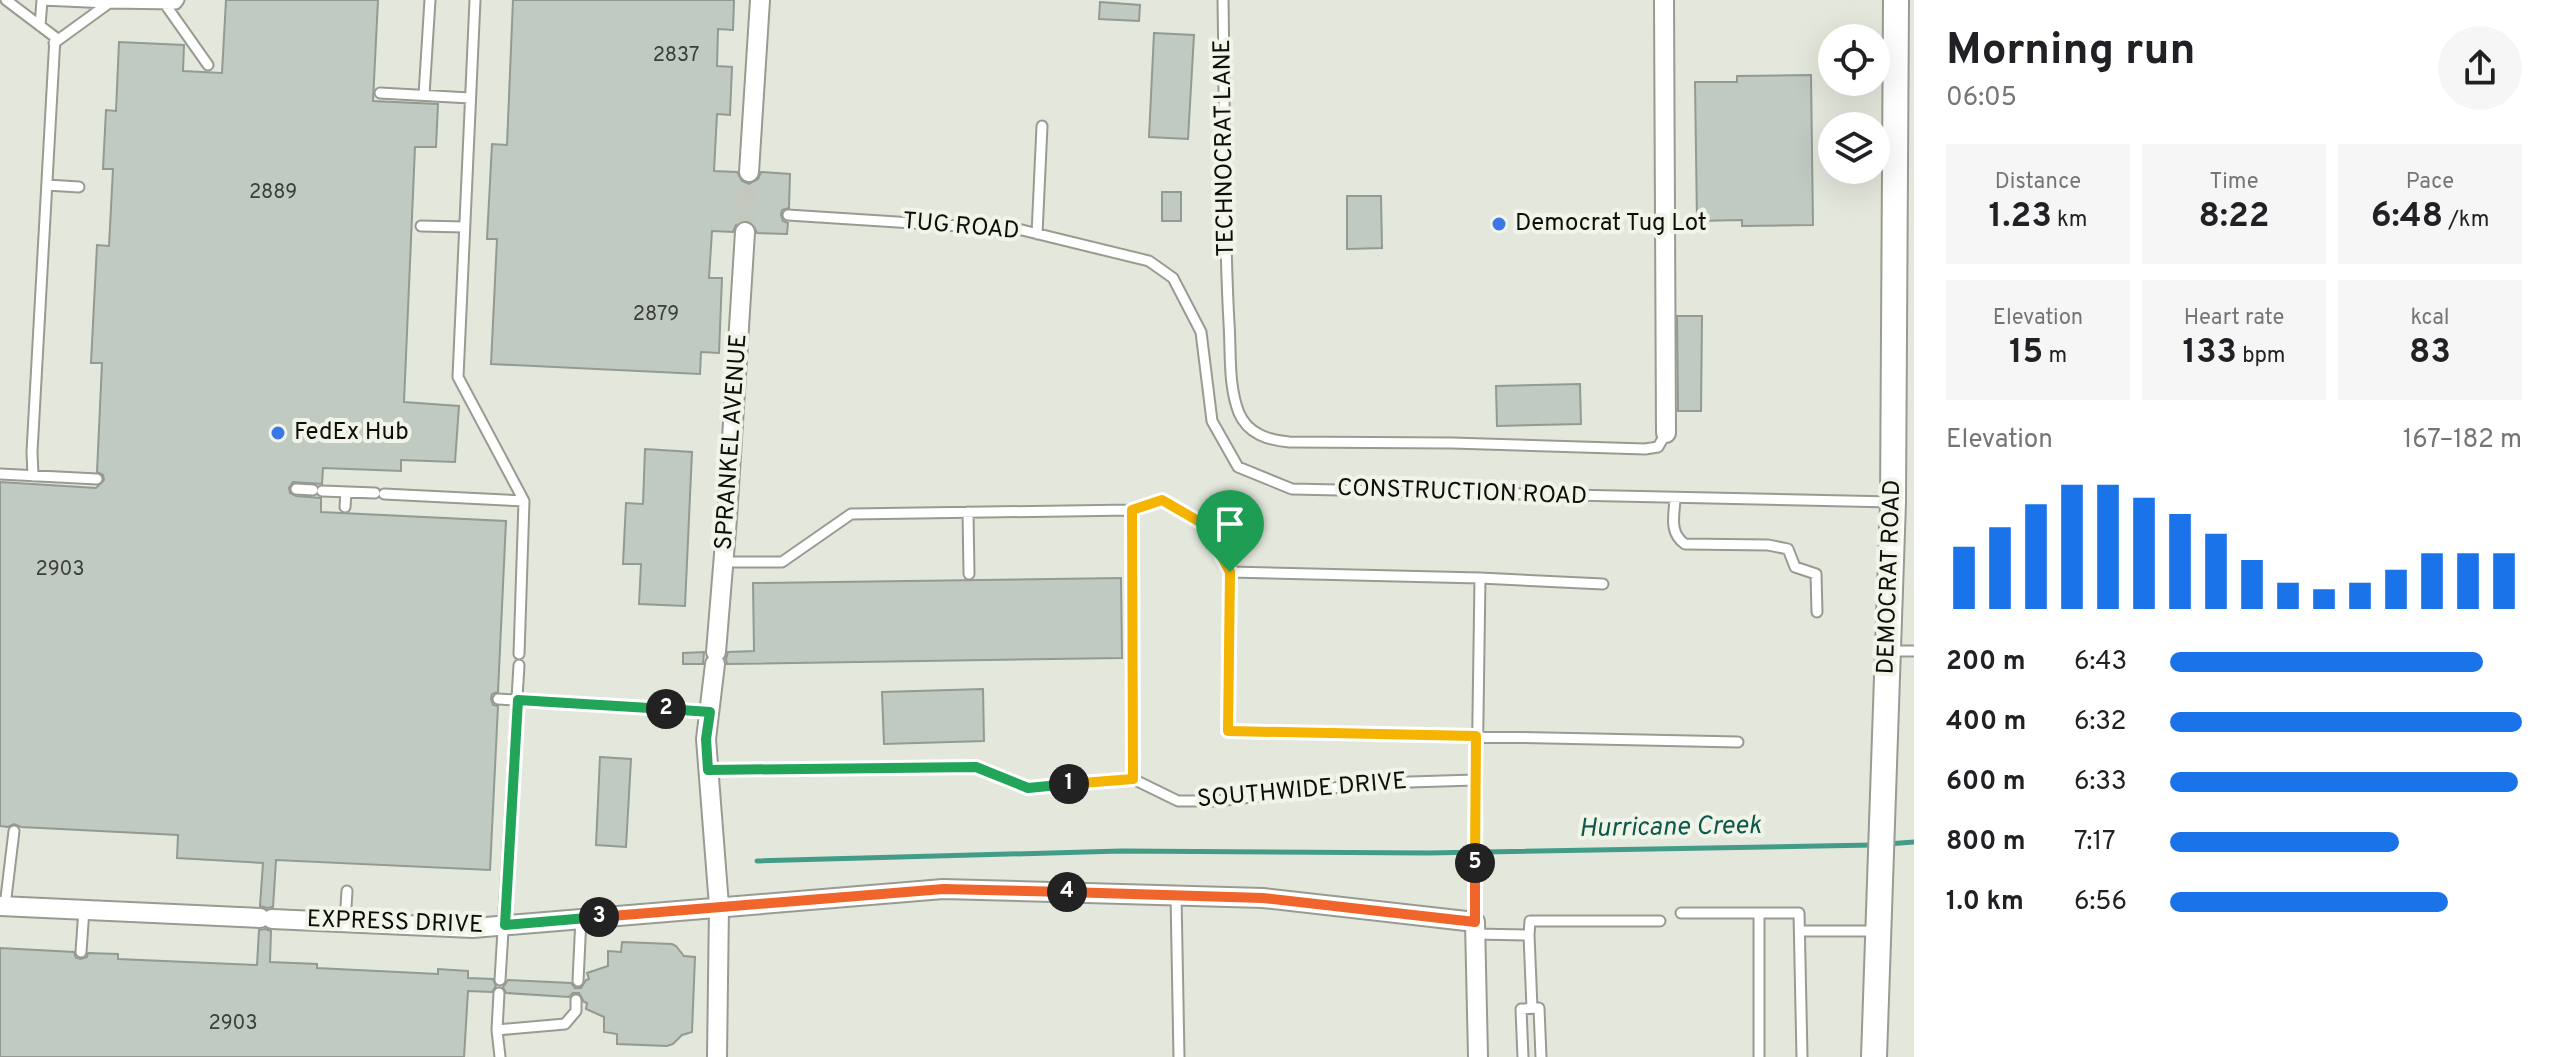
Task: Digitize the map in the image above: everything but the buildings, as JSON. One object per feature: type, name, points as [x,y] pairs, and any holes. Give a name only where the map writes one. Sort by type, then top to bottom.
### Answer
[{"type":"main road","name":"DEMOCRAT ROAD","points":[[1874,1057],[1893,502],[1896,0]]},
{"type":"street","points":[[749,172],[760,0]]},
{"type":"street","points":[[1664,0],[1666,433]]},
{"type":"street","name":"SPRANKEL AVENUE","points":[[717,1057],[719,906],[706,739],[724,562],[745,232]]},
{"type":"street","name":"EXPRESS DRIVE","points":[[2,906],[473,928],[943,889],[1263,898],[1475,928]]},
{"type":"street","points":[[1475,928],[1478,1057]]},
{"type":"lane","points":[[6,0],[55,37],[33,476]]},
{"type":"lane","points":[[40,26],[42,0],[165,4],[176,4],[179,0]]},
{"type":"lane","points":[[424,95],[430,0]]},
{"type":"lane","points":[[475,0],[458,377],[524,501],[518,700],[500,980]]},
{"type":"lane","name":"TECHNOCRAT LANE","points":[[1223,0],[1228,297],[1233,394],[1240,416],[1251,429],[1267,440],[1645,449],[1658,447],[1666,433]]},
{"type":"lane","points":[[54,43],[109,3]]},
{"type":"lane","points":[[165,4],[208,65]]},
{"type":"lane","points":[[380,93],[470,98]]},
{"type":"lane","points":[[1037,234],[1042,126]]},
{"type":"lane","points":[[47,185],[79,187]]},
{"type":"lane","name":"TUG ROAD","points":[[788,215],[1022,230],[1149,261],[1173,278]]},
{"type":"lane","points":[[421,226],[464,227]]},
{"type":"lane","name":"CONSTRUCTION ROAD","points":[[1173,278],[1201,332],[1212,421],[1238,467],[1292,489],[1893,502]]},
{"type":"lane","points":[[0,474],[97,479]]},
{"type":"lane","points":[[296,489],[524,501]]},
{"type":"lane","points":[[345,507],[346,492]]},
{"type":"lane","points":[[1675,499],[1674,533],[1685,544],[1768,545],[1788,549],[1795,567],[1816,574],[1817,612]]},
{"type":"lane","points":[[724,562],[782,562],[851,514],[1132,510],[1162,500],[1205,525],[1230,572],[1228,731],[1738,742]]},
{"type":"lane","points":[[708,770],[976,767],[1028,788],[1133,779],[1132,510]]},
{"type":"lane","points":[[968,512],[969,574]]},
{"type":"lane","points":[[1230,572],[1603,584]]},
{"type":"lane","points":[[1480,578],[1475,928],[1529,935]]},
{"type":"lane","points":[[1887,651],[1914,651]]},
{"type":"lane","points":[[498,699],[710,712]]},
{"type":"lane","name":"SOUTHWIDE DRIVE","points":[[1133,779],[1178,801],[1216,801],[1377,783],[1475,780]]},
{"type":"lane","points":[[2,906],[14,831]]},
{"type":"lane","points":[[345,922],[347,891]]},
{"type":"lane","points":[[1176,895],[1179,1057]]},
{"type":"lane","points":[[81,952],[84,909]]},
{"type":"lane","points":[[1681,913],[1799,913],[1802,1057]]},
{"type":"lane","points":[[1759,913],[1759,1057]]},
{"type":"lane","points":[[578,981],[581,918]]},
{"type":"lane","points":[[1532,1008],[1530,921],[1660,921]]},
{"type":"lane","points":[[1800,931],[1878,931]]},
{"type":"lane","points":[[499,993],[497,1030],[500,1057]]},
{"type":"lane","points":[[497,1030],[565,1024],[576,1011],[576,1000]]},
{"type":"lane","points":[[1523,1057],[1521,1009],[1532,1008],[1539,1008],[1541,1057]]},
{"type":"waterway","name":"Hurricane Creek","points":[[1887,844],[1914,842]]},
{"type":"waterway","points":[[757,861],[1121,851],[1428,853],[1873,845]]},
{"type":"tunnel","points":[[745,232],[749,172]]},
{"type":"place","name":"Democrat Tug Lot","points":[[1499,224]]},
{"type":"place","name":"FedEx Hub","points":[[278,433]]},
{"type":"route","points":[[1162,500],[1205,525],[1230,572],[1228,731],[1476,736],[1475,922],[1263,898],[943,889],[505,925],[518,700],[710,712],[706,739],[708,770],[976,767],[1028,788],[1133,779],[1132,510],[1162,500]]}]
